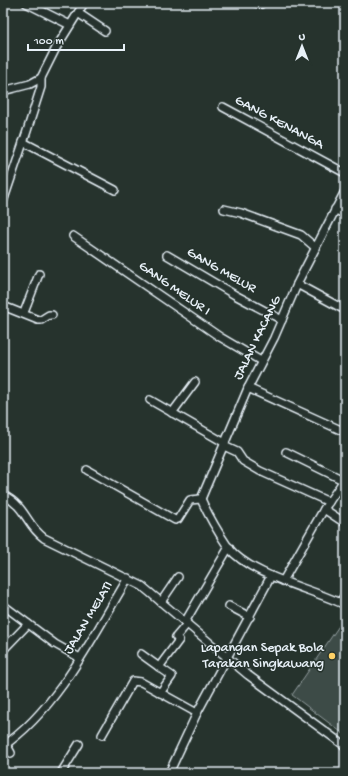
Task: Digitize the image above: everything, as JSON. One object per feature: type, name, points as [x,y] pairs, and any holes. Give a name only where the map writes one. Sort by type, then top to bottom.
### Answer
[{"type":"street","points":[[26,3],[70,24]]},
{"type":"street","points":[[3,202],[41,87],[41,78],[70,24],[84,3]]},
{"type":"street","points":[[78,12],[105,31]]},
{"type":"street","points":[[3,91],[30,84],[41,78]]},
{"type":"street","name":"GANG KENANGA","points":[[223,107],[345,173]]},
{"type":"street","points":[[23,142],[115,190]]},
{"type":"street","name":"JALAN KACANG","points":[[201,499],[248,388],[282,320],[297,284],[345,191]]},
{"type":"street","points":[[224,209],[241,213],[301,235],[316,248]]},
{"type":"street","points":[[335,209],[345,215]]},
{"type":"street","name":"GANG MELUR I","points":[[73,236],[220,337],[261,361]]},
{"type":"street","name":"GANG MELUR","points":[[168,254],[235,295],[282,320]]},
{"type":"street","points":[[25,310],[39,274]]},
{"type":"street","points":[[297,284],[345,310]]},
{"type":"street","points":[[3,306],[38,320],[52,315]]},
{"type":"street","points":[[172,413],[195,382]]},
{"type":"street","points":[[248,388],[345,432]]},
{"type":"street","points":[[150,400],[237,452],[243,461],[260,471],[329,502]]},
{"type":"street","points":[[283,581],[324,509],[344,480],[286,452]]},
{"type":"street","points":[[87,470],[174,519],[188,502],[194,499],[201,499],[228,547],[254,566],[271,576],[343,604],[345,594]]},
{"type":"street","points":[[3,494],[17,503],[33,528],[44,538],[128,578]]},
{"type":"street","points":[[324,509],[345,524]]},
{"type":"street","points":[[159,667],[179,640],[176,637],[186,623],[228,547]]},
{"type":"street","points":[[169,773],[197,713],[271,576]]},
{"type":"street","points":[[161,602],[178,577]]},
{"type":"street","name":"JALAN MELATI","points":[[4,745],[40,712],[80,658],[128,578],[142,586],[275,695],[345,746]]},
{"type":"street","points":[[3,605],[55,644],[80,658]]},
{"type":"street","points":[[228,606],[250,617]]},
{"type":"street","points":[[3,650],[28,624]]},
{"type":"street","points":[[141,654],[172,676],[160,693]]},
{"type":"street","points":[[102,735],[133,681],[138,681],[197,713]]},
{"type":"street","points":[[61,773],[79,744]]},
{"type":"street","points":[[4,745],[11,753]]},
{"type":"shaded area","name":"Lapangan Sepak Bola Tarakan Singkawang","points":[[345,617],[345,735],[292,695]]},
{"type":"place","name":"Lapangan Sepak Bola Tarakan Singkawang","points":[[332,656]]}]
